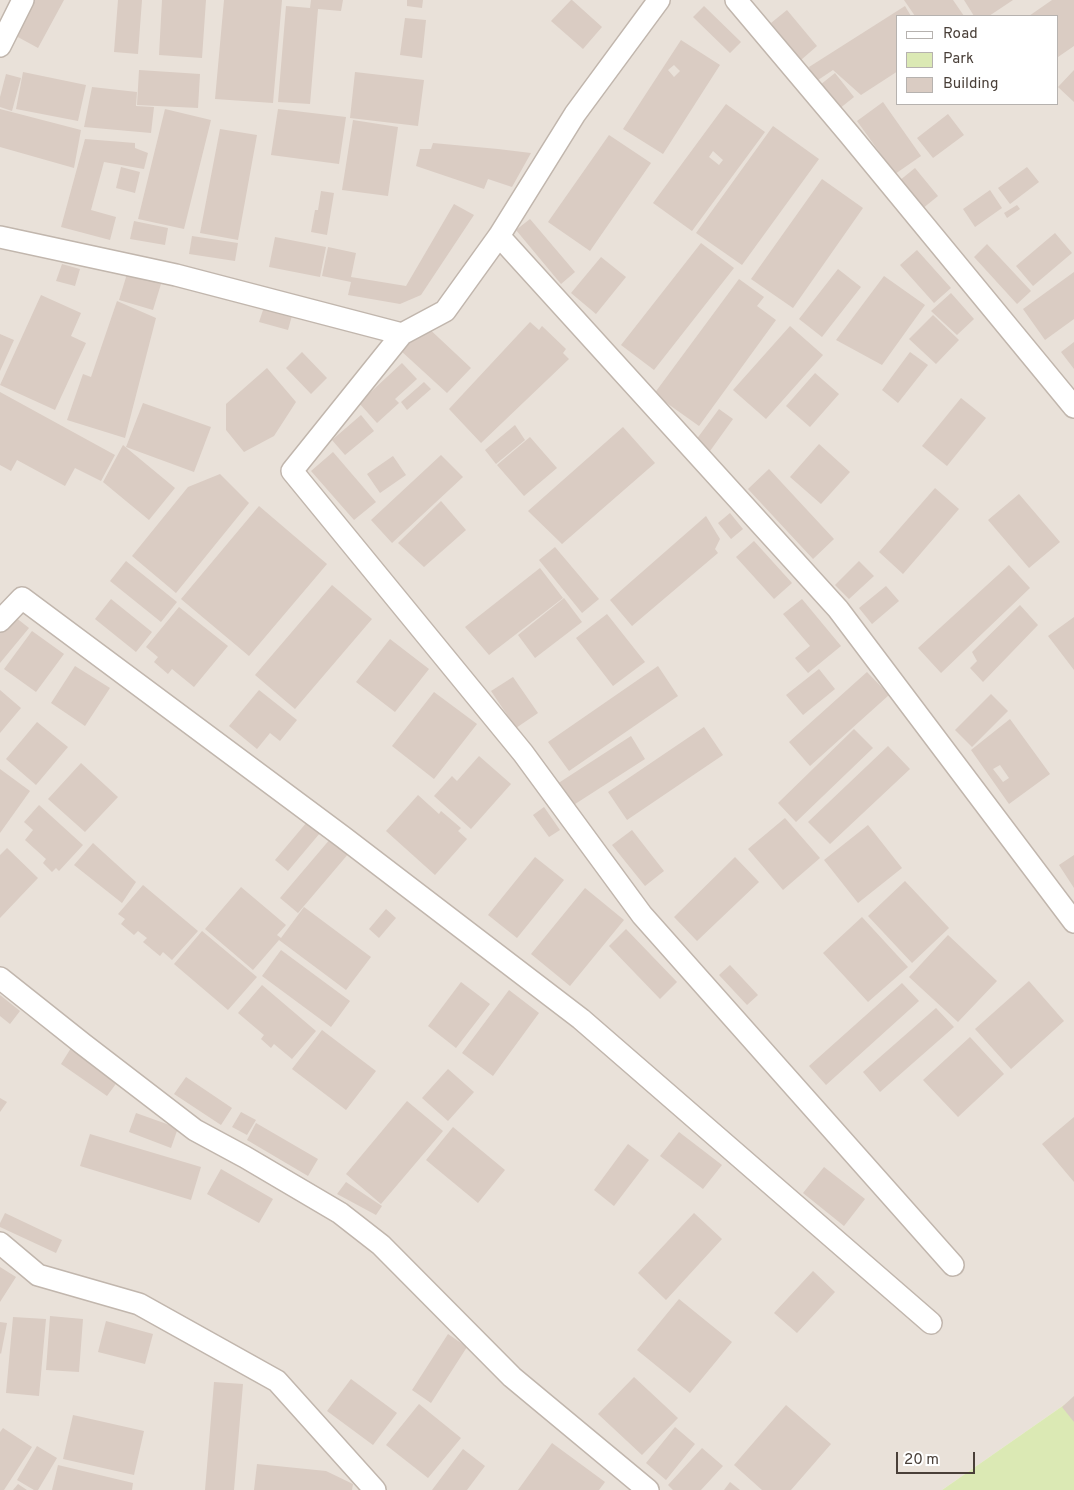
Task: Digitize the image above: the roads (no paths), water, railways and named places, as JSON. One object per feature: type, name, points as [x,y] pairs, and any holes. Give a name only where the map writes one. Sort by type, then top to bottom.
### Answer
[{"type":"street","points":[[0,46],[24,0]]},
{"type":"street","points":[[659,0],[575,114],[500,236],[445,311],[402,334],[292,471],[523,753],[642,915],[953,1265]]},
{"type":"street","points":[[736,0],[1074,407]]},
{"type":"street","points":[[500,236],[838,609],[1074,922]]},
{"type":"street","points":[[0,237],[176,274],[402,334]]},
{"type":"street","points":[[0,621],[22,598],[343,836],[581,1019],[931,1324]]},
{"type":"street","points":[[0,978],[82,1044],[195,1130],[245,1157],[340,1214],[381,1245],[512,1377],[648,1490]]},
{"type":"street","points":[[0,1243],[38,1275],[139,1304],[277,1381],[374,1490]]}]
